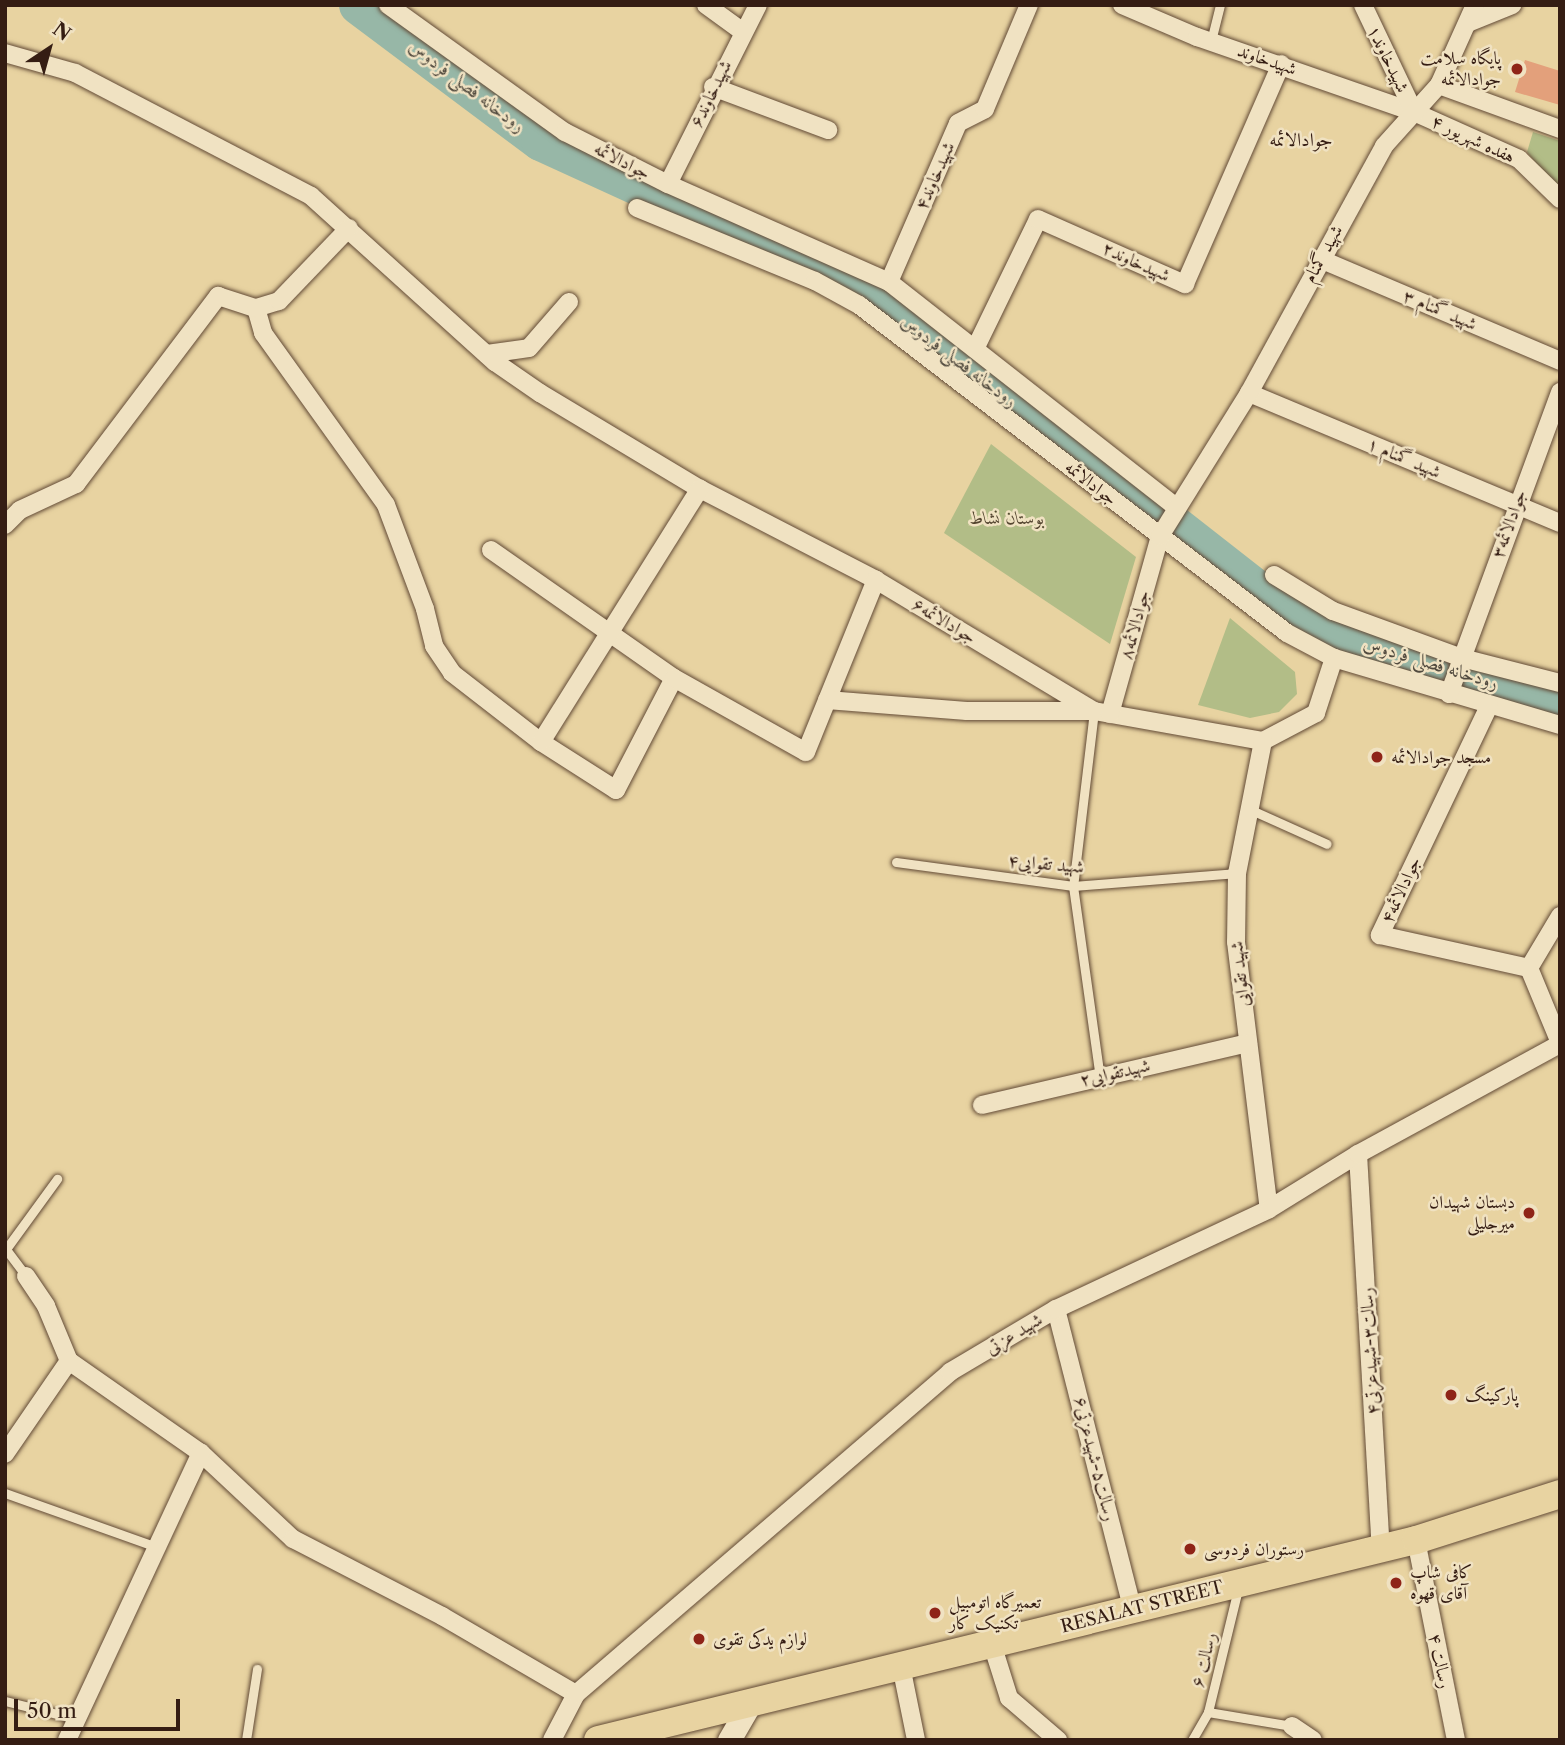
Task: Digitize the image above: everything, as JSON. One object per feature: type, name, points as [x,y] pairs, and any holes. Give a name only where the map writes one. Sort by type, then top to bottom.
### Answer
[{"type":"main road","name":"RESALAT STREET","points":[[598,1740],[673,1731],[751,1702],[1381,1549],[1560,1494]]},
{"type":"street","name":"جوادالائمه","points":[[388,5],[565,132],[668,184],[888,282],[1177,508]]},
{"type":"street","points":[[706,5],[743,32]]},
{"type":"street","name":"شهیدخاوند۶","points":[[668,184],[713,87],[758,5]]},
{"type":"street","name":"شهیدخاوند۴","points":[[888,282],[958,123],[985,109],[1029,5]]},
{"type":"street","name":"شهیدخاوند۱","points":[[1363,5],[1414,112]]},
{"type":"street","name":"شهید گمنام","points":[[1177,508],[1248,393],[1384,146],[1439,85],[1475,5]]},
{"type":"street","points":[[1468,23],[1512,5]]},
{"type":"street","name":"شهیدخاوند","points":[[1124,6],[1210,41],[1414,112]]},
{"type":"street","name":"جوادالائمه۶","points":[[5,53],[75,73],[311,196],[487,354],[540,393],[700,489],[876,580],[1102,712],[1263,741]]},
{"type":"street","name":"شهیدخاوند۲","points":[[975,349],[1038,219],[1185,284],[1281,64]]},
{"type":"street","points":[[1439,85],[1560,129]]},
{"type":"street","points":[[713,87],[828,130]]},
{"type":"street","name":"هفده شهریور ۴","points":[[1414,112],[1519,159],[1560,199]]},
{"type":"street","name":"جوادالائمه","points":[[637,208],[815,281],[859,305],[1287,633],[1334,658],[1560,725]]},
{"type":"street","points":[[5,525],[20,510],[76,484],[218,296],[256,307],[279,301],[349,228]]},
{"type":"street","name":"شهید گمنام ۳","points":[[1320,259],[1560,361]]},
{"type":"street","points":[[487,354],[529,348],[569,302]]},
{"type":"street","points":[[256,307],[263,333],[386,505],[440,655],[452,673],[541,742],[616,790],[674,678]]},
{"type":"street","name":"جوادالائمه۳","points":[[1449,694],[1516,504],[1560,392]]},
{"type":"street","name":"شهید گمنام ۱","points":[[1248,393],[1560,523]]},
{"type":"street","points":[[541,742],[612,633],[700,489]]},
{"type":"street","name":"جوادالائمه۸","points":[[1102,712],[1160,536],[1177,508]]},
{"type":"street","points":[[491,550],[674,678],[806,752],[876,580]]},
{"type":"street","points":[[1274,575],[1333,611],[1462,658],[1560,683]]},
{"type":"street","points":[[1263,741],[1316,713],[1334,658]]},
{"type":"street","points":[[827,700],[967,711],[1102,712]]},
{"type":"street","name":"جوادالائمه۴","points":[[1489,706],[1380,935],[1530,968]]},
{"type":"street","name":"شهید تقوایی","points":[[1263,741],[1237,873],[1236,942],[1269,1209]]},
{"type":"street","points":[[1560,916],[1530,968],[1560,1044]]},
{"type":"street","name":"شهیدتقوایی۲","points":[[982,1105],[1248,1043]]},
{"type":"street","name":"شهید عزتی","points":[[552,1740],[576,1694],[950,1372],[1056,1309],[1269,1209],[1358,1154],[1560,1044]]},
{"type":"street","name":"رسالت۳-شهیدعزتی۴","points":[[1358,1154],[1381,1549]]},
{"type":"street","points":[[26,1276],[46,1306],[69,1361],[201,1453],[293,1539],[442,1616],[576,1694]]},
{"type":"street","name":"رسالت۵-شهیدعزتی۶","points":[[1056,1309],[1133,1609]]},
{"type":"street","points":[[5,1454],[69,1361]]},
{"type":"street","points":[[66,1740],[74,1718],[201,1453]]},
{"type":"street","name":"رسالت ۴","points":[[1416,1540],[1456,1740]]},
{"type":"street","points":[[992,1644],[1009,1698],[1056,1739]]},
{"type":"street","points":[[901,1666],[916,1740]]},
{"type":"street","points":[[729,1740],[751,1702]]},
{"type":"street","points":[[1292,1726],[1313,1740]]},
{"type":"lane","points":[[1210,41],[1220,5]]},
{"type":"lane","points":[[1100,1077],[1073,886],[1102,712]]},
{"type":"lane","points":[[1249,809],[1327,844]]},
{"type":"lane","name":"شهید تقوایی۴","points":[[896,862],[1073,886],[1237,873]]},
{"type":"lane","points":[[26,1276],[6,1249],[57,1178]]},
{"type":"lane","points":[[5,1493],[157,1547]]},
{"type":"lane","name":"رسالت ۶","points":[[1192,1740],[1208,1712],[1239,1584]]},
{"type":"lane","points":[[246,1740],[257,1669]]},
{"type":"lane","points":[[5,1701],[74,1718]]},
{"type":"lane","points":[[1208,1712],[1292,1726]]},
{"type":"green space","points":[[1533,132],[1560,141],[1560,194],[1527,152]]},
{"type":"green space","name":"بوستان نشاط","points":[[991,444],[1136,557],[1110,644],[944,533]]},
{"type":"green space","points":[[1230,618],[1295,672],[1297,694],[1279,712],[1250,718],[1198,705]]},
{"type":"building","points":[[1525,60],[1560,71],[1560,105],[1515,92]]},
{"type":"waterway","name":"رودخانه فصلی فردوس","points":[[359,5],[541,141],[854,284],[960,358],[1294,619],[1444,670],[1560,701]]},
{"type":"place","name":"پایگاه سلامت جوادالائمه","points":[[1517,69]]},
{"type":"place","name":"مسجد جوادالائمه","points":[[1377,757]]},
{"type":"place","name":"دبستان شهیدان میرجلیلی","points":[[1529,1213]]},
{"type":"place","name":"پارکینگ","points":[[1451,1395]]},
{"type":"place","name":"رستوران فردوسی","points":[[1190,1549]]},
{"type":"place","name":"کافی شاپ آقای‌ قهوه","points":[[1396,1583]]},
{"type":"place","name":"تعمیرگاه اتومبیل تکنیک کار","points":[[935,1613]]},
{"type":"place","name":"لوازم یدکی تقوی","points":[[699,1639]]},
{"type":"district","name":"جوادالائمه","points":[[1301,140]]}]
